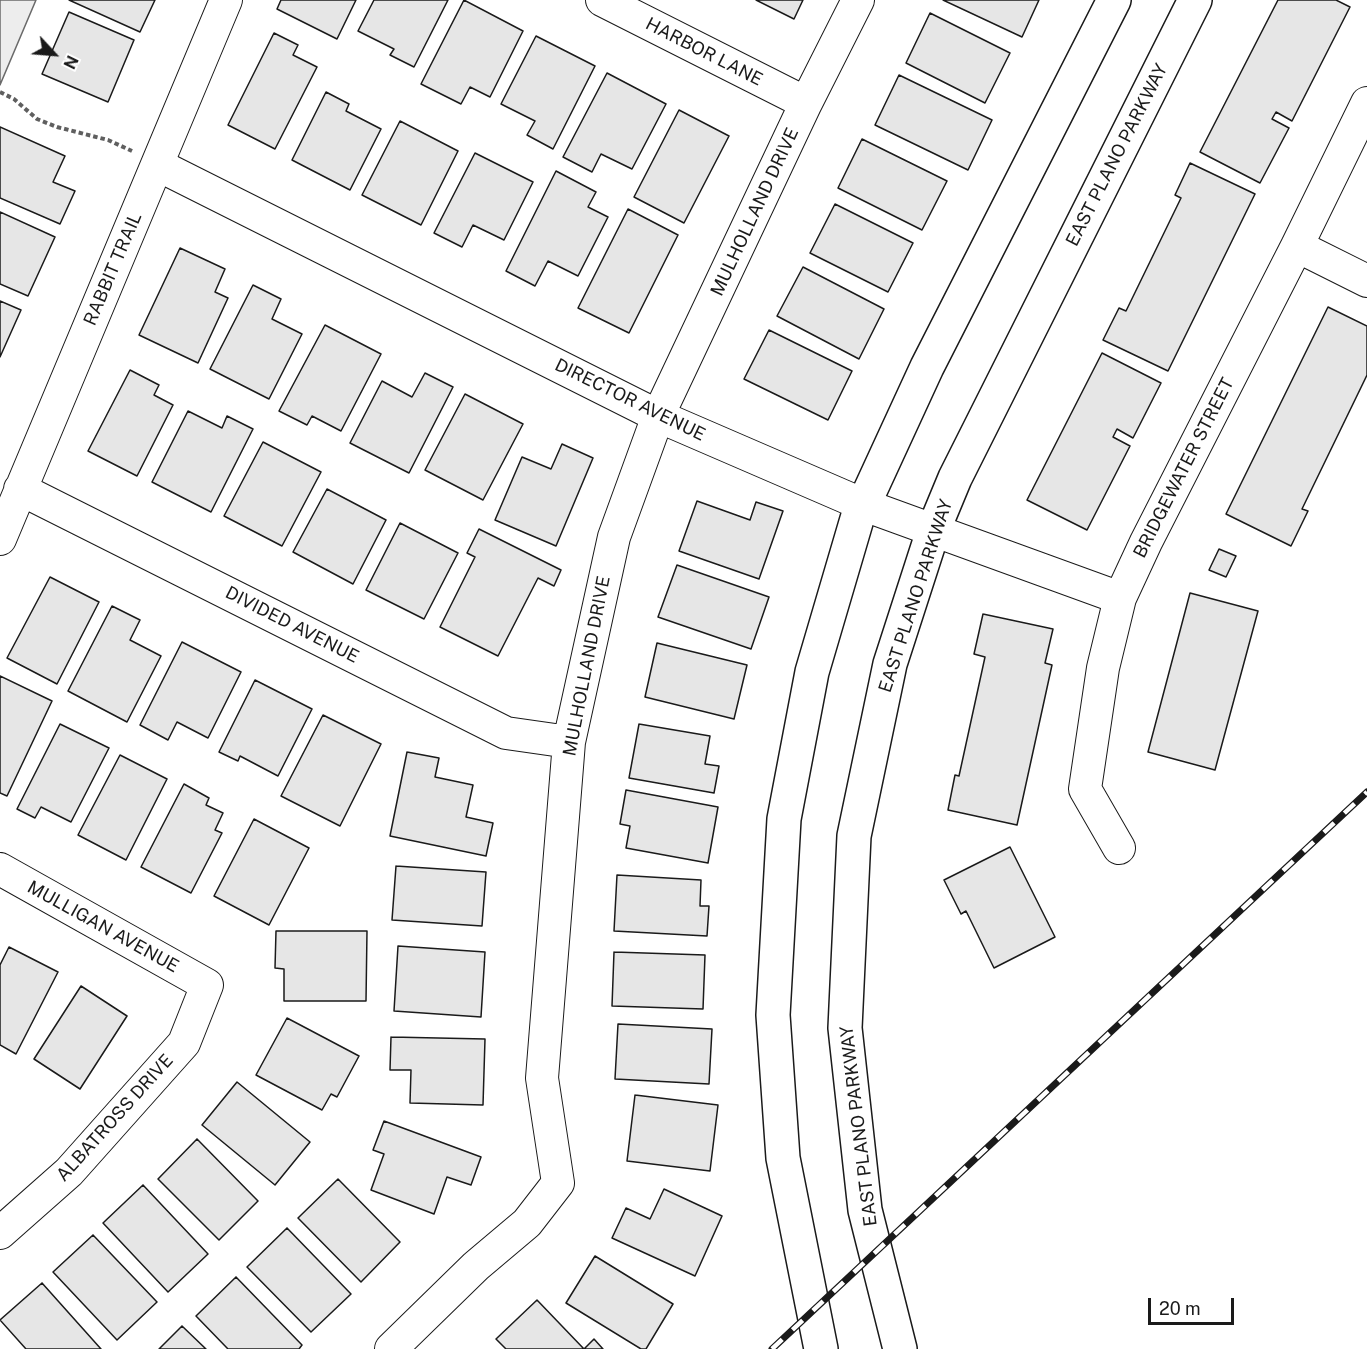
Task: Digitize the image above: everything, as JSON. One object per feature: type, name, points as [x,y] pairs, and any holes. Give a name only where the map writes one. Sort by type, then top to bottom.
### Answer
[{"type":"main road","points":[[821,1349],[783,1158],[773,1015],[784,819],[812,672],[857,519],[927,367],[1114,0]]},
{"type":"main road","name":"EAST PLANO PARKWAY","points":[[900,1349],[865,1210],[845,1028],[854,836],[890,664],[933,531],[955,478],[1195,0]]},
{"type":"street","name":"RABBIT TRAIL","points":[[0,539],[226,0]]},
{"type":"street","name":"HARBOR LANE","points":[[602,0],[806,103]]},
{"type":"street","name":"MULHOLLAND DRIVE","points":[[391,1349],[476,1266],[527,1223],[558,1183],[542,1078],[569,742],[614,537],[658,416],[806,103],[858,0]]},
{"type":"street","name":"BRIDGEWATER STREET","points":[[1119,848],[1085,789],[1103,668],[1120,598],[1367,103]]},
{"type":"street","name":"DIRECTOR AVENUE","points":[[158,165],[658,416],[864,505],[1120,598]]},
{"type":"street","points":[[1297,246],[1367,281]]},
{"type":"street","name":"DIVIDED AVENUE","points":[[20,489],[506,733],[569,742]]},
{"type":"street","name":"MULLIGAN AVENUE","points":[[0,869],[207,985]]},
{"type":"street","name":"ALBATROSS DRIVE","points":[[0,1233],[69,1172],[184,1043],[207,985]]},
{"type":"path","points":[[0,92],[14,99],[37,119],[57,127],[108,140],[158,165]]},
{"type":"shaded area","points":[[0,0],[36,0],[0,85]]},
{"type":"building","points":[[69,0],[155,0],[140,32]]},
{"type":"building","points":[[281,0],[356,0],[337,39],[277,9]]},
{"type":"building","points":[[374,0],[448,0],[414,67],[390,55],[394,49],[358,31]]},
{"type":"building","points":[[464,0],[523,31],[490,97],[470,87],[461,104],[421,84]]},
{"type":"building","points":[[756,0],[803,0],[794,19]]},
{"type":"building","points":[[943,0],[1039,0],[1022,37]]},
{"type":"building","points":[[1278,0],[1336,0],[1350,7],[1292,121],[1276,112],[1272,119],[1289,128],[1260,183],[1200,152]]},
{"type":"building","points":[[69,12],[134,40],[108,102],[42,74]]},
{"type":"building","points":[[930,13],[1010,53],[985,103],[906,63]]},
{"type":"building","points":[[274,33],[298,45],[293,55],[317,67],[275,149],[228,125]]},
{"type":"building","points":[[536,36],[595,66],[553,149],[527,135],[535,121],[501,104]]},
{"type":"building","points":[[607,73],[666,104],[632,169],[601,154],[592,172],[563,157]]},
{"type":"building","points":[[899,75],[992,120],[968,170],[875,125]]},
{"type":"building","points":[[326,92],[349,104],[346,111],[381,129],[350,190],[292,160]]},
{"type":"building","points":[[679,110],[729,136],[684,223],[634,197]]},
{"type":"building","points":[[400,121],[458,151],[421,225],[362,195]]},
{"type":"building","points":[[0,127],[65,156],[53,182],[75,191],[60,224],[0,198]]},
{"type":"building","points":[[862,139],[947,181],[922,230],[838,188]]},
{"type":"building","points":[[475,153],[533,182],[504,240],[473,225],[462,247],[434,233]]},
{"type":"building","points":[[1190,163],[1255,194],[1168,371],[1103,340],[1119,308],[1126,311],[1181,198],[1175,195]]},
{"type":"building","points":[[556,171],[596,192],[588,207],[608,217],[578,276],[548,261],[535,286],[506,271]]},
{"type":"building","points":[[835,204],[913,243],[888,292],[810,253]]},
{"type":"building","points":[[628,209],[678,235],[629,333],[578,308]]},
{"type":"building","points":[[0,212],[55,237],[28,296],[0,284]]},
{"type":"building","points":[[180,248],[225,269],[215,292],[228,298],[198,363],[139,335]]},
{"type":"building","points":[[803,267],[884,309],[859,359],[777,316]]},
{"type":"building","points":[[253,285],[281,299],[272,319],[302,334],[269,399],[210,369]]},
{"type":"building","points":[[0,301],[21,310],[0,357]]},
{"type":"building","points":[[1328,307],[1367,326],[1367,375],[1302,509],[1308,511],[1291,546],[1226,514]]},
{"type":"building","points":[[325,325],[381,354],[341,431],[312,416],[307,425],[279,411]]},
{"type":"building","points":[[769,330],[852,371],[828,420],[744,379]]},
{"type":"building","points":[[1102,353],[1161,383],[1133,438],[1117,429],[1113,437],[1130,446],[1087,530],[1027,500]]},
{"type":"building","points":[[130,370],[159,385],[154,395],[173,405],[137,476],[88,451]]},
{"type":"building","points":[[425,373],[453,387],[409,473],[350,443],[382,381],[412,397]]},
{"type":"building","points":[[465,394],[523,424],[483,500],[425,470]]},
{"type":"building","points":[[188,411],[222,428],[227,416],[253,429],[211,512],[152,482]]},
{"type":"building","points":[[263,442],[321,472],[282,546],[224,516]]},
{"type":"building","points":[[562,444],[593,458],[556,546],[495,520],[522,457],[551,469]]},
{"type":"building","points":[[327,489],[386,520],[353,584],[293,552]]},
{"type":"building","points":[[697,501],[750,520],[756,502],[783,511],[759,579],[679,551]]},
{"type":"building","points":[[400,523],[458,553],[424,619],[366,590]]},
{"type":"building","points":[[479,529],[561,570],[554,586],[538,578],[498,656],[440,627],[475,557],[467,553]]},
{"type":"building","points":[[1219,549],[1236,556],[1226,577],[1209,570]]},
{"type":"building","points":[[677,565],[769,597],[751,649],[658,617]]},
{"type":"building","points":[[50,577],[99,602],[57,684],[7,658]]},
{"type":"building","points":[[1190,593],[1258,611],[1215,770],[1148,752]]},
{"type":"building","points":[[112,606],[140,620],[130,640],[161,656],[127,722],[68,691]]},
{"type":"building","points":[[983,614],[1053,629],[1045,663],[1052,665],[1017,825],[948,810],[955,775],[959,776],[985,657],[974,654]]},
{"type":"building","points":[[182,642],[241,672],[208,738],[177,722],[168,740],[140,725]]},
{"type":"building","points":[[657,643],[747,665],[734,719],[645,697]]},
{"type":"building","points":[[0,676],[52,701],[7,796],[0,793]]},
{"type":"building","points":[[255,680],[312,709],[278,776],[240,756],[238,761],[219,752]]},
{"type":"building","points":[[323,715],[381,744],[340,826],[281,796]]},
{"type":"building","points":[[60,724],[109,748],[71,822],[41,807],[35,818],[17,809]]},
{"type":"building","points":[[639,724],[710,736],[705,764],[719,766],[714,793],[629,778]]},
{"type":"building","points":[[407,752],[439,758],[435,777],[473,785],[466,817],[493,823],[486,856],[390,836]]},
{"type":"building","points":[[120,755],[167,779],[126,860],[78,835]]},
{"type":"building","points":[[184,784],[209,798],[206,805],[223,813],[215,830],[222,833],[191,893],[141,867]]},
{"type":"building","points":[[626,790],[718,807],[708,863],[626,848],[630,826],[620,824]]},
{"type":"building","points":[[254,819],[309,848],[269,925],[214,896]]},
{"type":"building","points":[[1010,847],[1055,937],[994,968],[966,911],[961,914],[944,880]]},
{"type":"building","points":[[396,866],[486,872],[482,926],[392,920]]},
{"type":"building","points":[[617,875],[701,880],[700,906],[709,906],[707,936],[614,931]]},
{"type":"building","points":[[276,931],[367,931],[366,1001],[284,1001],[284,969],[275,968]]},
{"type":"building","points":[[398,946],[485,952],[481,1017],[394,1011]]},
{"type":"building","points":[[9,947],[58,972],[16,1054],[0,1045],[0,965]]},
{"type":"building","points":[[614,952],[705,955],[703,1009],[612,1006]]},
{"type":"building","points":[[81,986],[127,1016],[80,1089],[34,1059]]},
{"type":"building","points":[[287,1018],[359,1056],[337,1097],[331,1094],[322,1110],[256,1075]]},
{"type":"building","points":[[618,1024],[712,1029],[709,1084],[615,1079]]},
{"type":"building","points":[[391,1037],[485,1039],[483,1105],[410,1103],[411,1070],[390,1070]]},
{"type":"building","points":[[237,1082],[310,1142],[275,1185],[202,1125]]},
{"type":"building","points":[[635,1095],[718,1105],[710,1171],[627,1161]]},
{"type":"building","points":[[384,1121],[481,1157],[471,1185],[447,1177],[434,1214],[371,1190],[384,1154],[373,1150]]},
{"type":"building","points":[[197,1139],[258,1201],[219,1240],[158,1179]]},
{"type":"building","points":[[338,1179],[400,1242],[361,1282],[298,1218]]},
{"type":"building","points":[[143,1185],[208,1254],[168,1292],[103,1223]]},
{"type":"building","points":[[664,1189],[722,1216],[695,1276],[612,1238],[626,1208],[650,1219]]},
{"type":"building","points":[[287,1228],[351,1294],[311,1332],[247,1267]]},
{"type":"building","points":[[93,1235],[157,1302],[117,1340],[53,1272]]},
{"type":"building","points":[[595,1256],[673,1304],[646,1349],[641,1349],[566,1303]]},
{"type":"building","points":[[236,1277],[302,1345],[299,1349],[228,1349],[196,1316]]},
{"type":"building","points":[[42,1283],[101,1349],[26,1349],[0,1320]]},
{"type":"building","points":[[537,1300],[584,1349],[506,1349],[496,1339]]},
{"type":"building","points":[[182,1326],[206,1349],[159,1349]]},
{"type":"building","points":[[594,1339],[603,1349],[584,1349]]},
{"type":"railway","points":[[772,1349],[1367,792]]}]
